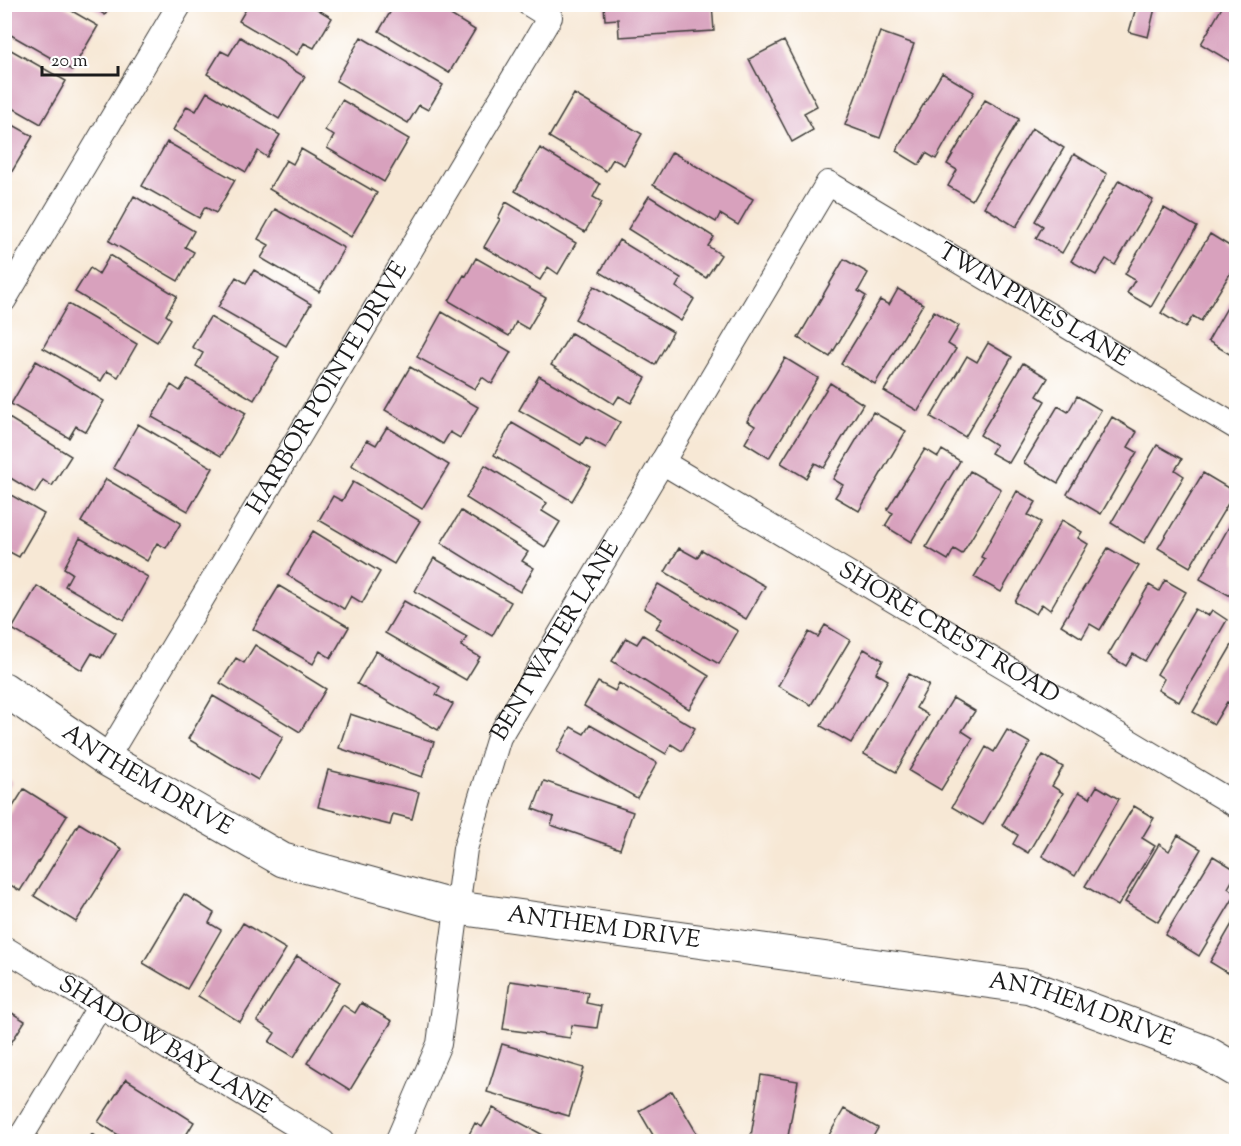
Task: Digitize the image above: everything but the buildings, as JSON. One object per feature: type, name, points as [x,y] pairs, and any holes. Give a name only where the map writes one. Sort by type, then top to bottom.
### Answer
[{"type":"street","points":[[4,300],[180,4]]},
{"type":"street","name":"HARBOR POINTE DRIVE","points":[[106,759],[539,11]]},
{"type":"street","name":"TWIN PINES LANE","points":[[828,183],[1236,427]]},
{"type":"street","name":"BENTWATER LANE","points":[[397,1142],[439,1044],[465,849],[499,737],[828,183]]},
{"type":"street","name":"SHORE CREST ROAD","points":[[662,462],[1236,805]]},
{"type":"street","name":"ANTHEM DRIVE","points":[[4,689],[106,759],[283,860],[458,908],[1030,987],[1205,1052],[1236,1070]]},
{"type":"street","name":"SHADOW BAY LANE","points":[[4,948],[323,1142]]},
{"type":"street","points":[[18,1142],[100,1006]]}]
